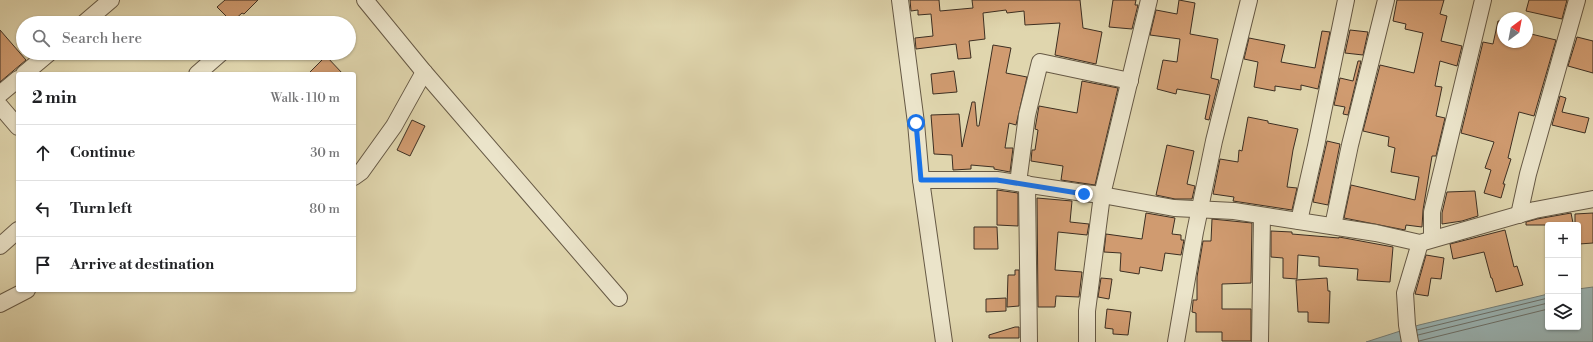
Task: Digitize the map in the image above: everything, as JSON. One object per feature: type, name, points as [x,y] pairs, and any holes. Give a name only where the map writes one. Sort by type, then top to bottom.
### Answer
[{"type":"street","points":[[92,16],[111,0]]},
{"type":"street","points":[[365,0],[424,72],[619,298]]},
{"type":"street","points":[[900,0],[916,123],[921,180],[944,342]]},
{"type":"street","points":[[1087,342],[1086,311],[1102,195],[1149,0]]},
{"type":"street","points":[[1176,342],[1184,291],[1214,141],[1249,0]]},
{"type":"street","points":[[1299,221],[1346,0]]},
{"type":"street","points":[[1332,226],[1350,145],[1386,0]]},
{"type":"street","points":[[1410,342],[1406,325],[1405,293],[1426,241],[1483,0]]},
{"type":"street","points":[[1519,215],[1528,174],[1577,0]]},
{"type":"street","points":[[26,72],[41,60]]},
{"type":"street","points":[[199,72],[213,60]]},
{"type":"street","points":[[1029,342],[1022,184],[1027,115],[1040,62],[1130,81]]},
{"type":"street","points":[[356,175],[394,126],[424,72]]},
{"type":"street","points":[[0,94],[16,81]]},
{"type":"street","points":[[0,106],[16,125]]},
{"type":"street","points":[[921,180],[997,180],[1084,194],[1102,195],[1174,208],[1234,211],[1426,241],[1535,210],[1593,198]]},
{"type":"street","points":[[1260,342],[1262,216]]},
{"type":"street","points":[[0,246],[16,232]]},
{"type":"street","points":[[0,304],[23,292]]},
{"type":"water","points":[[1593,287],[1593,342],[1366,342],[1419,325],[1545,295],[1545,330],[1581,330],[1581,289]]},
{"type":"building","points":[[225,0],[258,0],[244,14],[242,13],[239,16],[226,16],[217,7]]},
{"type":"building","points":[[910,0],[939,0],[940,11],[973,8],[972,0],[1080,0],[1083,28],[1102,32],[1096,64],[1055,55],[1060,23],[1025,25],[1024,11],[1007,13],[1006,10],[983,13],[985,39],[969,41],[971,58],[958,59],[956,44],[916,49],[915,38],[933,36],[931,14],[918,15],[918,10],[911,11]]},
{"type":"building","points":[[1113,0],[1136,0],[1135,5],[1138,5],[1132,29],[1109,27]]},
{"type":"building","points":[[1179,0],[1195,3],[1190,34],[1218,39],[1211,78],[1219,80],[1209,120],[1205,119],[1210,95],[1177,89],[1176,94],[1157,89],[1163,60],[1177,62],[1180,39],[1150,35],[1156,10],[1177,14]]},
{"type":"building","points":[[1397,0],[1444,0],[1440,14],[1447,16],[1441,41],[1462,46],[1457,66],[1440,61],[1435,86],[1442,87],[1436,116],[1445,118],[1436,156],[1432,156],[1423,210],[1422,227],[1406,225],[1405,230],[1344,218],[1351,185],[1415,200],[1419,177],[1391,172],[1395,148],[1388,146],[1389,137],[1363,131],[1380,65],[1414,73],[1423,33],[1405,29],[1406,24],[1393,21]]},
{"type":"building","points":[[1529,0],[1567,0],[1562,19],[1526,11]]},
{"type":"building","points":[[1497,26],[1497,48],[1533,48],[1533,34],[1556,40],[1534,116],[1519,112],[1508,158],[1511,159],[1503,184],[1505,184],[1501,198],[1484,193],[1491,170],[1485,168],[1494,142],[1461,133],[1483,42],[1493,44]]},
{"type":"building","points":[[0,30],[16,48],[16,60],[26,60],[0,82]]},
{"type":"building","points":[[1350,30],[1368,32],[1363,55],[1345,53]]},
{"type":"building","points":[[1322,31],[1330,32],[1318,89],[1301,85],[1301,90],[1275,86],[1275,91],[1254,87],[1258,62],[1244,59],[1249,38],[1285,45],[1281,62],[1315,68]]},
{"type":"building","points":[[1577,37],[1593,41],[1593,73],[1568,66]]},
{"type":"building","points":[[993,45],[1011,48],[1006,73],[1027,77],[1016,125],[1009,123],[1005,148],[1013,148],[1010,172],[994,169],[994,167],[971,165],[971,169],[953,170],[952,155],[934,154],[931,115],[959,114],[962,147],[972,102],[975,102],[977,126],[979,126]]},
{"type":"building","points":[[322,60],[330,60],[341,72],[310,72]]},
{"type":"building","points":[[1358,61],[1361,61],[1348,115],[1343,114],[1345,107],[1334,105],[1340,78],[1353,81]]},
{"type":"building","points":[[954,71],[957,92],[933,94],[931,74]]},
{"type":"building","points":[[1082,81],[1118,88],[1095,185],[1061,180],[1063,166],[1031,161],[1032,150],[1035,150],[1038,130],[1035,129],[1039,106],[1077,113]]},
{"type":"building","points":[[1560,96],[1566,98],[1562,112],[1589,118],[1585,133],[1552,125]]},
{"type":"building","points":[[1248,117],[1298,129],[1287,187],[1297,188],[1292,210],[1233,201],[1234,197],[1213,194],[1220,159],[1238,162],[1239,150],[1242,151]]},
{"type":"building","points":[[412,120],[425,126],[410,156],[397,150]]},
{"type":"building","points":[[1327,141],[1340,144],[1328,205],[1313,202]]},
{"type":"building","points":[[1167,145],[1194,151],[1187,184],[1195,186],[1192,199],[1175,199],[1156,195]]},
{"type":"building","points":[[997,190],[1018,193],[1018,226],[997,225]]},
{"type":"building","points":[[1475,191],[1478,216],[1462,221],[1442,224],[1442,213],[1447,192]]},
{"type":"building","points":[[1037,198],[1072,201],[1070,222],[1089,224],[1087,235],[1058,232],[1055,270],[1082,272],[1079,297],[1056,296],[1055,307],[1038,307]]},
{"type":"building","points":[[1146,213],[1175,218],[1172,234],[1181,235],[1181,240],[1184,240],[1181,255],[1165,253],[1162,271],[1140,267],[1139,274],[1120,271],[1121,253],[1104,252],[1106,234],[1142,239]]},
{"type":"building","points":[[1571,213],[1573,222],[1545,222],[1545,225],[1526,225],[1526,222]]},
{"type":"building","points":[[1593,213],[1593,243],[1581,244],[1581,222],[1575,222],[1575,214]]},
{"type":"building","points":[[1212,219],[1252,223],[1251,283],[1222,284],[1222,309],[1251,309],[1251,341],[1222,341],[1222,332],[1196,332],[1196,313],[1192,312],[1193,300],[1197,300],[1197,277],[1203,241],[1211,241]]},
{"type":"building","points":[[974,227],[997,227],[998,249],[974,249]]},
{"type":"building","points":[[1505,230],[1514,267],[1517,266],[1523,285],[1496,292],[1484,252],[1453,259],[1450,244]]},
{"type":"building","points":[[1271,231],[1339,237],[1393,247],[1390,282],[1357,280],[1358,269],[1319,266],[1319,257],[1298,255],[1297,279],[1283,278],[1283,258],[1271,257]]},
{"type":"building","points":[[1426,255],[1444,258],[1441,279],[1431,278],[1428,296],[1415,294]]},
{"type":"building","points":[[1015,270],[1019,270],[1019,306],[1007,307],[1008,275],[1015,275]]},
{"type":"building","points":[[1101,278],[1112,279],[1109,299],[1098,297]]},
{"type":"building","points":[[1327,278],[1328,291],[1330,291],[1329,323],[1308,322],[1308,312],[1298,312],[1296,280]]},
{"type":"building","points":[[1006,298],[1006,311],[986,312],[986,299]]},
{"type":"building","points":[[1107,309],[1131,312],[1128,335],[1113,334],[1113,329],[1105,328]]},
{"type":"building","points":[[1019,327],[1019,338],[989,338],[989,335]]},
{"type":"route","points":[[916,123],[921,180],[997,180],[1084,194]]}]
